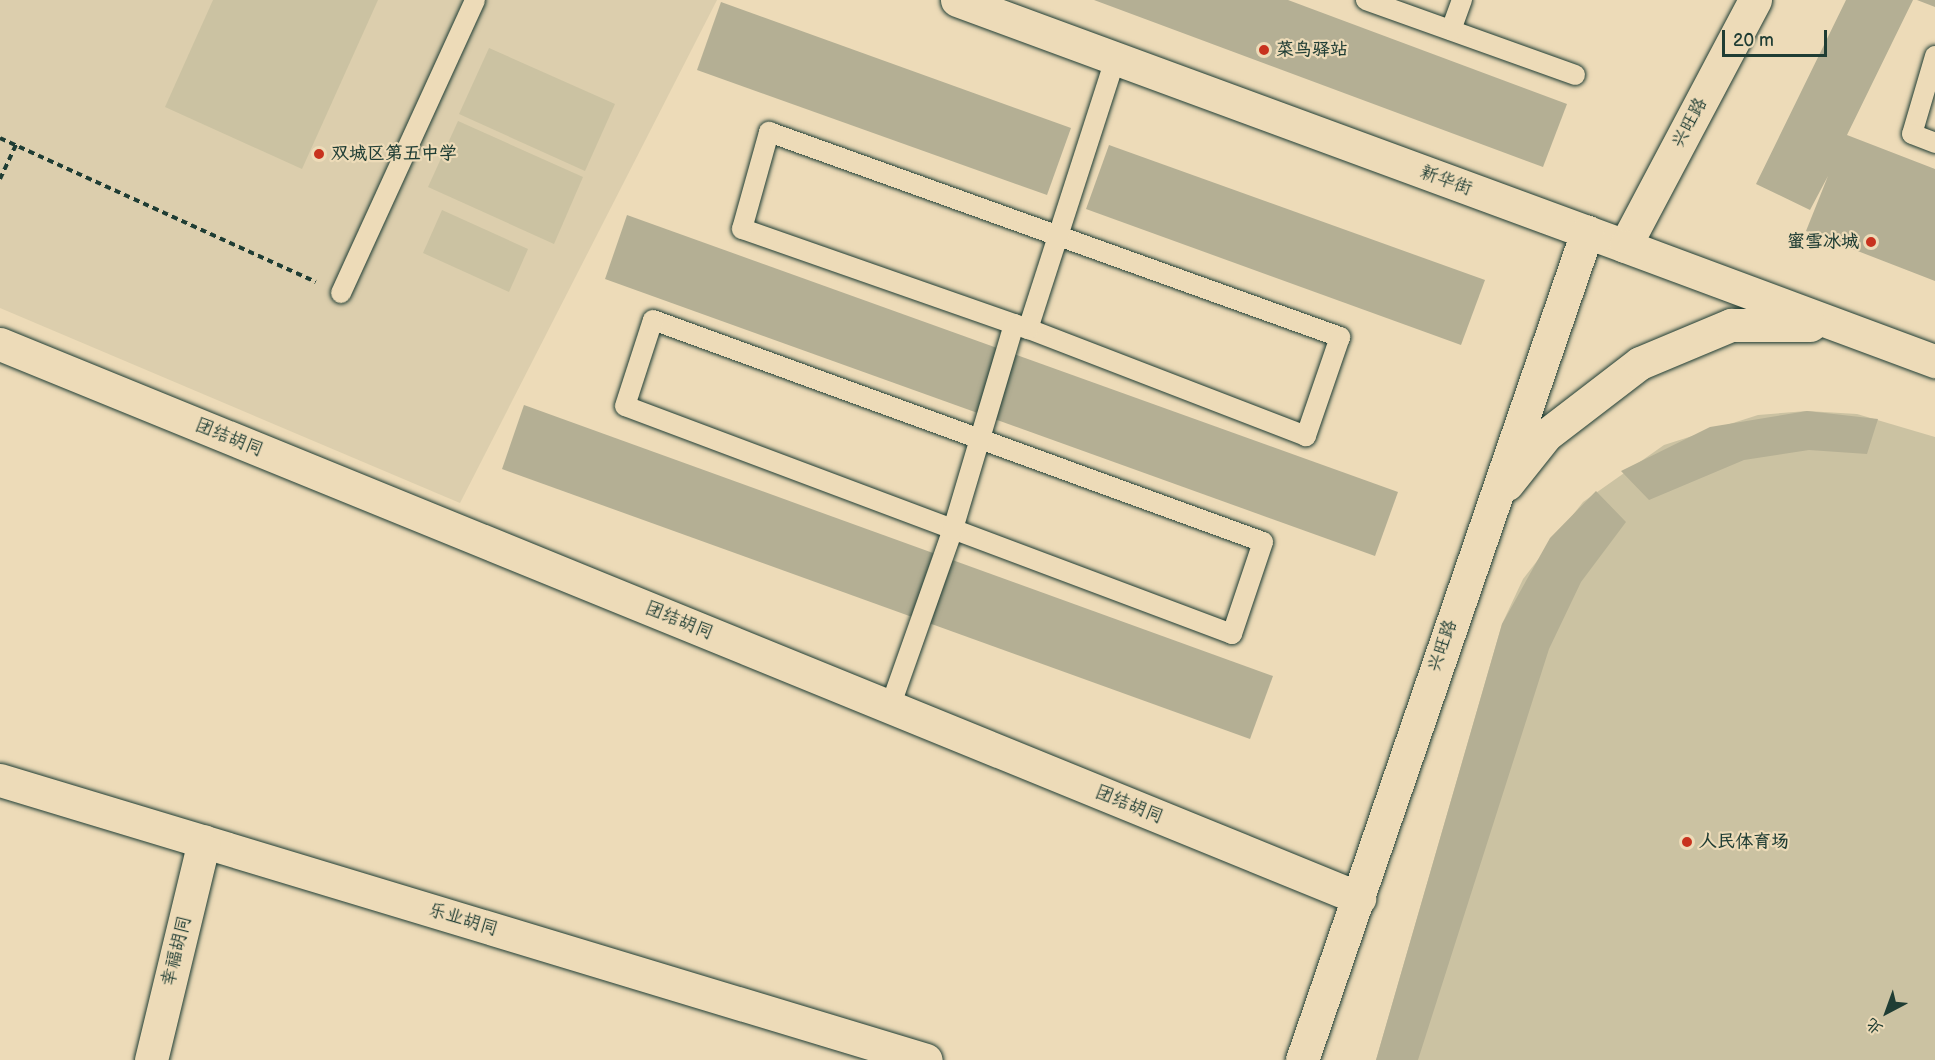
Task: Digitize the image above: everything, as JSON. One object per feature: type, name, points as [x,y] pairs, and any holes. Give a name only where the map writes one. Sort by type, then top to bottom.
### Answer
[{"type":"street","name":"新华街","points":[[957,0],[1935,361]]},
{"type":"street","name":"兴旺路","points":[[1625,246],[1755,0]]},
{"type":"street","name":"兴旺路","points":[[1302,1060],[1359,898],[1488,513],[1587,232]]},
{"type":"street","points":[[1488,513],[1546,435],[1640,363],[1731,325],[1774,321],[1853,330]]},
{"type":"street","name":"团结胡同","points":[[0,344],[1359,898]]},
{"type":"street","name":"乐业胡同","points":[[0,780],[926,1060]]},
{"type":"street","name":"幸福胡同","points":[[151,1060],[204,842]]},
{"type":"lane","points":[[341,293],[475,0]]},
{"type":"lane","points":[[1366,0],[1575,75]]},
{"type":"lane","points":[[1450,30],[1462,0]]},
{"type":"lane","points":[[1935,56],[1912,134],[1935,143]]},
{"type":"lane","points":[[890,707],[953,529],[980,438],[1021,326],[1059,236],[1115,60]]},
{"type":"lane","points":[[769,132],[1340,337],[1306,436],[1021,326],[742,229],[769,132]]},
{"type":"lane","points":[[652,320],[1263,542],[1232,634],[953,529],[625,406],[652,320]]},
{"type":"path","points":[[0,138],[341,293]]},
{"type":"path","points":[[0,178],[16,145]]},
{"type":"shaded area","name":"双城区第五中学","points":[[0,0],[717,0],[460,503],[0,308]]},
{"type":"shaded area","points":[[213,0],[378,0],[302,169],[165,107]]},
{"type":"shaded area","points":[[489,48],[615,104],[585,171],[459,114]]},
{"type":"shaded area","points":[[458,121],[583,177],[554,244],[428,187]]},
{"type":"shaded area","points":[[442,210],[528,249],[509,292],[423,253]]},
{"type":"shaded area","name":"人民体育场","points":[[1807,411],[1857,414],[1935,437],[1935,1060],[1376,1060],[1502,624],[1523,579],[1583,502],[1664,445],[1758,415]]},
{"type":"building","points":[[1094,0],[1288,0],[1567,104],[1543,167]]},
{"type":"building","points":[[1846,0],[1913,0],[1847,135],[1935,169],[1935,281],[1806,231],[1828,176],[1810,210],[1756,184]]},
{"type":"building","points":[[1917,0],[1935,0],[1935,7]]},
{"type":"building","points":[[721,2],[1071,128],[1047,195],[697,70]]},
{"type":"building","points":[[1109,145],[1485,280],[1461,345],[1086,209]]},
{"type":"building","points":[[627,215],[1398,492],[1375,556],[605,279]]},
{"type":"building","points":[[524,405],[1273,676],[1250,739],[502,469]]},
{"type":"building","points":[[1807,411],[1878,419],[1867,454],[1809,450],[1744,460],[1649,500],[1621,471],[1710,427]]},
{"type":"building","points":[[1596,491],[1626,522],[1581,582],[1549,649],[1418,1060],[1376,1060],[1502,624],[1550,538]]},
{"type":"place","name":"菜鸟驿站","points":[[1264,50]]},
{"type":"place","name":"双城区第五中学","points":[[319,154]]},
{"type":"place","name":"蜜雪冰城","points":[[1871,242]]},
{"type":"place","name":"人民体育场","points":[[1687,842]]}]
